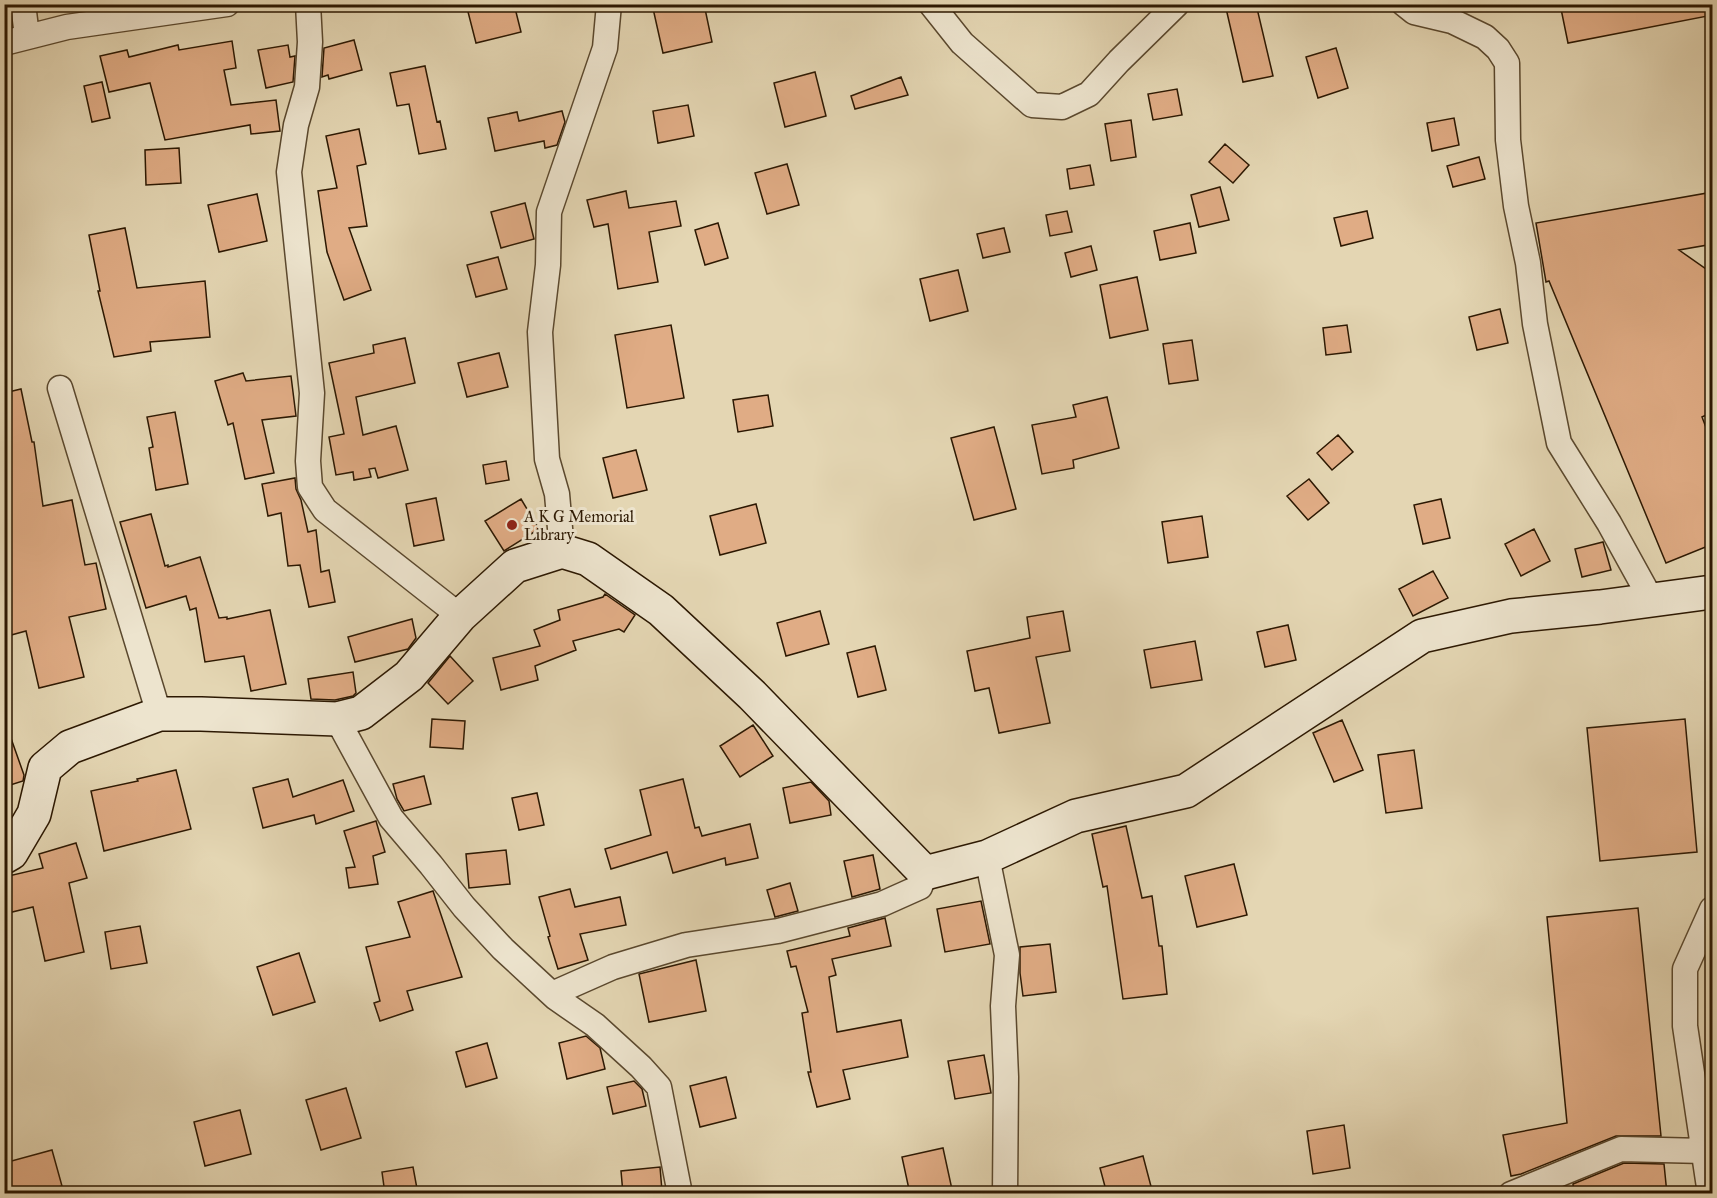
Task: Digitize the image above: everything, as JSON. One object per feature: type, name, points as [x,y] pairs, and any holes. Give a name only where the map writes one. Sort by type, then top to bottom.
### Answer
[{"type":"main road","points":[[4,857],[11,853],[34,814],[45,768],[70,747],[159,714],[337,719],[360,713],[409,676],[460,616],[515,566],[562,552],[588,559],[661,610],[752,695],[925,873],[987,857],[1076,816],[1186,791],[1422,636],[1511,616],[1713,592]]},
{"type":"street","points":[[23,4],[16,39],[67,27],[227,4]]},
{"type":"street","points":[[308,4],[310,42],[307,87],[296,124],[289,172],[312,393],[308,461],[310,487],[325,510],[460,616]]},
{"type":"street","points":[[562,552],[557,494],[547,459],[540,332],[548,265],[549,212],[605,48],[609,4]]},
{"type":"street","points":[[931,4],[962,43],[1032,105],[1062,107],[1089,94],[1177,4]]},
{"type":"street","points":[[1404,4],[1414,12],[1452,21],[1485,37],[1498,49],[1507,63],[1508,140],[1515,195],[1528,263],[1535,324],[1559,443],[1609,523],[1652,601]]},
{"type":"street","points":[[60,388],[159,714]]},
{"type":"street","points":[[337,719],[391,818],[464,907],[503,949],[552,994],[595,1025],[641,1067],[659,1087],[680,1194]]},
{"type":"street","points":[[987,857],[1007,955],[1003,1006],[1006,1087],[1005,1194]]},
{"type":"street","points":[[552,994],[613,968],[686,945],[778,931],[882,904],[921,887],[925,873]]},
{"type":"street","points":[[1710,1194],[1685,1026],[1685,969],[1713,909]]},
{"type":"street","points":[[1511,1194],[1621,1149],[1704,1152]]},
{"type":"building","points":[[466,4],[514,4],[521,32],[476,43]]},
{"type":"building","points":[[652,4],[704,4],[712,42],[663,53]]},
{"type":"building","points":[[1225,4],[1256,4],[1273,76],[1243,82]]},
{"type":"building","points":[[1560,4],[1713,4],[1713,15],[1568,43]]},
{"type":"building","points":[[354,40],[362,70],[329,79],[328,75],[322,77],[324,48]]},
{"type":"building","points":[[232,41],[236,68],[224,70],[231,105],[276,100],[280,131],[251,134],[250,125],[165,140],[150,83],[109,92],[100,56],[127,50],[129,57],[178,45],[179,50]]},
{"type":"building","points":[[288,45],[290,57],[295,56],[293,82],[266,88],[258,50]]},
{"type":"building","points":[[1336,48],[1348,88],[1318,98],[1306,57]]},
{"type":"building","points":[[425,66],[437,122],[440,121],[446,149],[419,154],[409,104],[397,106],[390,73]]},
{"type":"building","points":[[815,72],[826,116],[785,127],[774,83]]},
{"type":"building","points":[[901,77],[908,95],[855,109],[851,96]]},
{"type":"building","points":[[102,82],[110,118],[92,122],[84,86]]},
{"type":"building","points":[[1177,89],[1182,115],[1153,120],[1148,94]]},
{"type":"building","points":[[688,105],[694,136],[658,143],[653,111]]},
{"type":"building","points":[[562,111],[565,122],[557,145],[545,148],[544,141],[495,151],[488,118],[517,112],[519,121]]},
{"type":"building","points":[[1454,118],[1459,145],[1432,151],[1427,123]]},
{"type":"building","points":[[1131,120],[1136,157],[1111,161],[1105,124]]},
{"type":"building","points":[[359,129],[366,164],[357,166],[367,226],[349,228],[371,290],[344,300],[327,252],[318,191],[337,188],[326,136]]},
{"type":"building","points":[[1225,144],[1249,165],[1233,183],[1209,162]]},
{"type":"building","points":[[179,148],[181,183],[146,185],[145,150]]},
{"type":"building","points":[[1479,157],[1485,179],[1453,187],[1447,166]]},
{"type":"building","points":[[787,164],[799,205],[767,214],[755,173]]},
{"type":"building","points":[[1090,165],[1094,185],[1070,189],[1067,169]]},
{"type":"building","points":[[1220,187],[1229,220],[1199,227],[1191,195]]},
{"type":"building","points":[[626,191],[629,208],[676,201],[681,226],[649,232],[658,282],[618,289],[608,224],[594,227],[587,200]]},
{"type":"building","points":[[1713,192],[1713,244],[1679,250],[1713,274],[1713,412],[1702,417],[1713,446],[1713,515],[1707,518],[1713,532],[1713,544],[1666,563],[1549,281],[1546,282],[1536,223]]},
{"type":"building","points":[[257,194],[267,241],[219,252],[208,205]]},
{"type":"building","points":[[525,203],[534,239],[501,248],[491,212]]},
{"type":"building","points":[[1067,211],[1072,232],[1050,236],[1046,215]]},
{"type":"building","points":[[1367,211],[1373,238],[1341,246],[1334,218]]},
{"type":"building","points":[[718,223],[728,258],[705,265],[695,230]]},
{"type":"building","points":[[1190,223],[1196,253],[1160,260],[1154,231]]},
{"type":"building","points":[[125,228],[137,288],[205,281],[210,337],[150,342],[151,351],[114,357],[98,291],[100,291],[89,235]]},
{"type":"building","points":[[1004,228],[1010,252],[983,258],[977,234]]},
{"type":"building","points":[[1091,246],[1097,270],[1071,277],[1065,253]]},
{"type":"building","points":[[498,257],[507,289],[476,297],[467,265]]},
{"type":"building","points":[[958,270],[968,311],[930,321],[920,279]]},
{"type":"building","points":[[1137,277],[1148,330],[1110,338],[1100,285]]},
{"type":"building","points":[[1500,309],[1508,343],[1477,350],[1469,317]]},
{"type":"building","points":[[671,325],[684,398],[627,408],[615,335]]},
{"type":"building","points":[[1347,325],[1351,352],[1326,355],[1323,328]]},
{"type":"building","points":[[405,338],[415,383],[356,397],[363,435],[396,426],[408,470],[378,478],[375,468],[369,469],[371,477],[354,480],[353,472],[336,475],[329,437],[344,434],[329,363],[374,353],[373,345]]},
{"type":"building","points":[[1192,340],[1198,380],[1169,384],[1163,344]]},
{"type":"building","points":[[499,353],[508,387],[467,397],[458,363]]},
{"type":"building","points":[[243,373],[246,381],[291,376],[296,416],[262,420],[274,473],[245,479],[233,423],[228,425],[215,381]]},
{"type":"building","points":[[21,389],[32,442],[34,442],[43,506],[72,500],[85,565],[96,563],[106,609],[69,617],[84,677],[39,688],[26,631],[4,637],[4,393]]},
{"type":"building","points":[[768,395],[773,426],[738,432],[733,400]]},
{"type":"building","points":[[1107,397],[1119,448],[1073,460],[1074,468],[1042,474],[1032,425],[1076,417],[1073,405]]},
{"type":"building","points":[[175,412],[188,484],[156,490],[149,448],[153,447],[147,417]]},
{"type":"building","points":[[994,427],[1016,509],[974,520],[951,438]]},
{"type":"building","points":[[1338,435],[1353,452],[1332,470],[1317,453]]},
{"type":"building","points":[[636,450],[647,490],[613,498],[603,458]]},
{"type":"building","points":[[506,461],[509,480],[486,484],[483,465]]},
{"type":"building","points":[[295,478],[308,532],[316,530],[321,572],[329,570],[335,602],[309,607],[300,565],[288,566],[281,513],[268,516],[262,484]]},
{"type":"building","points":[[1309,479],[1329,503],[1308,520],[1287,496]]},
{"type":"building","points":[[436,498],[444,540],[414,546],[406,504]]},
{"type":"building","name":"A K G Memorial Library","points":[[521,499],[539,529],[504,551],[485,521]]},
{"type":"building","points":[[1441,499],[1450,538],[1423,544],[1414,505]]},
{"type":"building","points":[[756,504],[766,543],[720,555],[710,516]]},
{"type":"building","points":[[151,514],[165,566],[200,557],[219,618],[227,617],[227,619],[270,610],[286,684],[251,691],[244,656],[205,662],[196,608],[190,610],[186,596],[146,608],[120,522]]},
{"type":"building","points":[[1202,516],[1208,557],[1168,563],[1162,522]]},
{"type":"building","points":[[1534,529],[1550,561],[1521,576],[1505,544]]},
{"type":"building","points":[[1603,542],[1611,570],[1582,577],[1575,549]]},
{"type":"building","points":[[1433,571],[1448,598],[1413,616],[1399,589]]},
{"type":"building","points":[[605,594],[635,615],[624,632],[619,629],[573,641],[576,650],[535,666],[538,680],[501,690],[493,658],[540,646],[534,630],[560,620],[558,610],[603,597]]},
{"type":"building","points":[[820,611],[829,644],[786,656],[777,623]]},
{"type":"building","points":[[1063,611],[1070,651],[1036,657],[1050,723],[999,733],[989,688],[975,691],[967,651],[1030,638],[1027,617]]},
{"type":"building","points":[[412,619],[416,638],[408,649],[355,662],[348,637]]},
{"type":"building","points":[[1288,625],[1296,660],[1265,667],[1257,632]]},
{"type":"building","points":[[1195,641],[1202,680],[1151,688],[1144,650]]},
{"type":"building","points":[[875,646],[886,690],[858,697],[847,653]]},
{"type":"building","points":[[450,656],[473,681],[448,704],[428,683]]},
{"type":"building","points":[[353,672],[356,693],[353,696],[335,700],[311,699],[308,679]]},
{"type":"building","points":[[432,719],[465,721],[463,749],[430,747]]},
{"type":"building","points":[[1685,719],[1697,852],[1600,861],[1587,728]]},
{"type":"building","points":[[1342,720],[1363,770],[1334,782],[1313,733]]},
{"type":"building","points":[[753,725],[773,756],[740,777],[720,746]]},
{"type":"building","points":[[7,727],[24,775],[23,781],[4,787],[4,728]]},
{"type":"building","points":[[1414,750],[1422,808],[1386,813],[1378,755]]},
{"type":"building","points":[[176,770],[191,829],[104,851],[91,791]]},
{"type":"building","points":[[424,776],[431,804],[404,811],[397,799],[393,784]]},
{"type":"building","points":[[288,779],[293,797],[343,780],[354,811],[316,824],[314,815],[263,828],[253,788]]},
{"type":"building","points":[[683,779],[695,828],[699,827],[702,836],[750,824],[758,858],[726,865],[725,858],[673,873],[667,852],[611,869],[605,849],[651,835],[640,790]]},
{"type":"building","points":[[811,782],[829,801],[831,815],[790,823],[783,788]]},
{"type":"building","points":[[537,793],[544,825],[519,830],[512,798]]},
{"type":"building","points":[[376,821],[385,852],[373,856],[378,884],[349,888],[346,868],[355,867],[344,831]]},
{"type":"building","points":[[1126,826],[1142,898],[1152,896],[1159,946],[1162,946],[1167,994],[1123,999],[1107,886],[1103,887],[1092,834]]},
{"type":"building","points":[[76,843],[87,878],[69,883],[84,952],[45,961],[33,907],[4,914],[4,877],[43,868],[39,854]]},
{"type":"building","points":[[506,850],[510,884],[469,888],[466,854]]},
{"type":"building","points":[[873,855],[880,889],[852,897],[844,861]]},
{"type":"building","points":[[1234,864],[1247,915],[1197,927],[1185,876]]},
{"type":"building","points":[[790,883],[798,911],[775,917],[767,890]]},
{"type":"building","points":[[570,889],[575,907],[620,897],[626,925],[580,934],[588,960],[558,969],[539,897]]},
{"type":"building","points":[[433,891],[462,977],[407,991],[413,1010],[380,1021],[374,1003],[380,1001],[366,947],[410,937],[398,902]]},
{"type":"building","points":[[981,901],[990,944],[945,952],[937,909]]},
{"type":"building","points":[[1638,908],[1661,1136],[1616,1136],[1511,1176],[1503,1135],[1567,1123],[1547,917]]},
{"type":"building","points":[[885,918],[891,946],[832,959],[836,975],[829,977],[837,1032],[901,1020],[908,1057],[843,1070],[850,1099],[817,1107],[808,1072],[811,1072],[802,1013],[808,1012],[796,966],[791,967],[787,951],[850,936],[848,928]]},
{"type":"building","points":[[140,926],[147,963],[111,969],[105,932]]},
{"type":"building","points":[[1050,944],[1056,992],[1023,996],[1020,947]]},
{"type":"building","points":[[299,953],[315,1002],[273,1015],[257,967]]},
{"type":"building","points":[[696,960],[706,1011],[649,1022],[639,974]]},
{"type":"building","points":[[586,1036],[600,1048],[605,1069],[567,1079],[559,1043]]},
{"type":"building","points":[[487,1043],[497,1078],[466,1087],[456,1052]]},
{"type":"building","points":[[984,1055],[991,1093],[955,1099],[948,1061]]},
{"type":"building","points":[[726,1077],[736,1118],[700,1127],[690,1086]]},
{"type":"building","points":[[634,1081],[642,1089],[646,1106],[613,1114],[607,1087]]},
{"type":"building","points":[[346,1088],[361,1138],[321,1150],[306,1100]]},
{"type":"building","points":[[240,1110],[251,1154],[205,1166],[194,1122]]},
{"type":"building","points":[[1344,1125],[1350,1168],[1313,1174],[1307,1131]]},
{"type":"building","points":[[943,1148],[953,1194],[910,1194],[902,1157]]},
{"type":"building","points":[[52,1150],[62,1186],[35,1194],[4,1194],[4,1163]]},
{"type":"building","points":[[1143,1156],[1153,1194],[1107,1194],[1100,1168]]},
{"type":"building","points":[[1624,1163],[1664,1164],[1667,1194],[1574,1194],[1573,1184]]},
{"type":"building","points":[[413,1167],[418,1194],[385,1194],[382,1172]]},
{"type":"building","points":[[660,1167],[662,1191],[623,1194],[621,1171]]},
{"type":"place","name":"A K G Memorial Library","points":[[512,525]]}]
